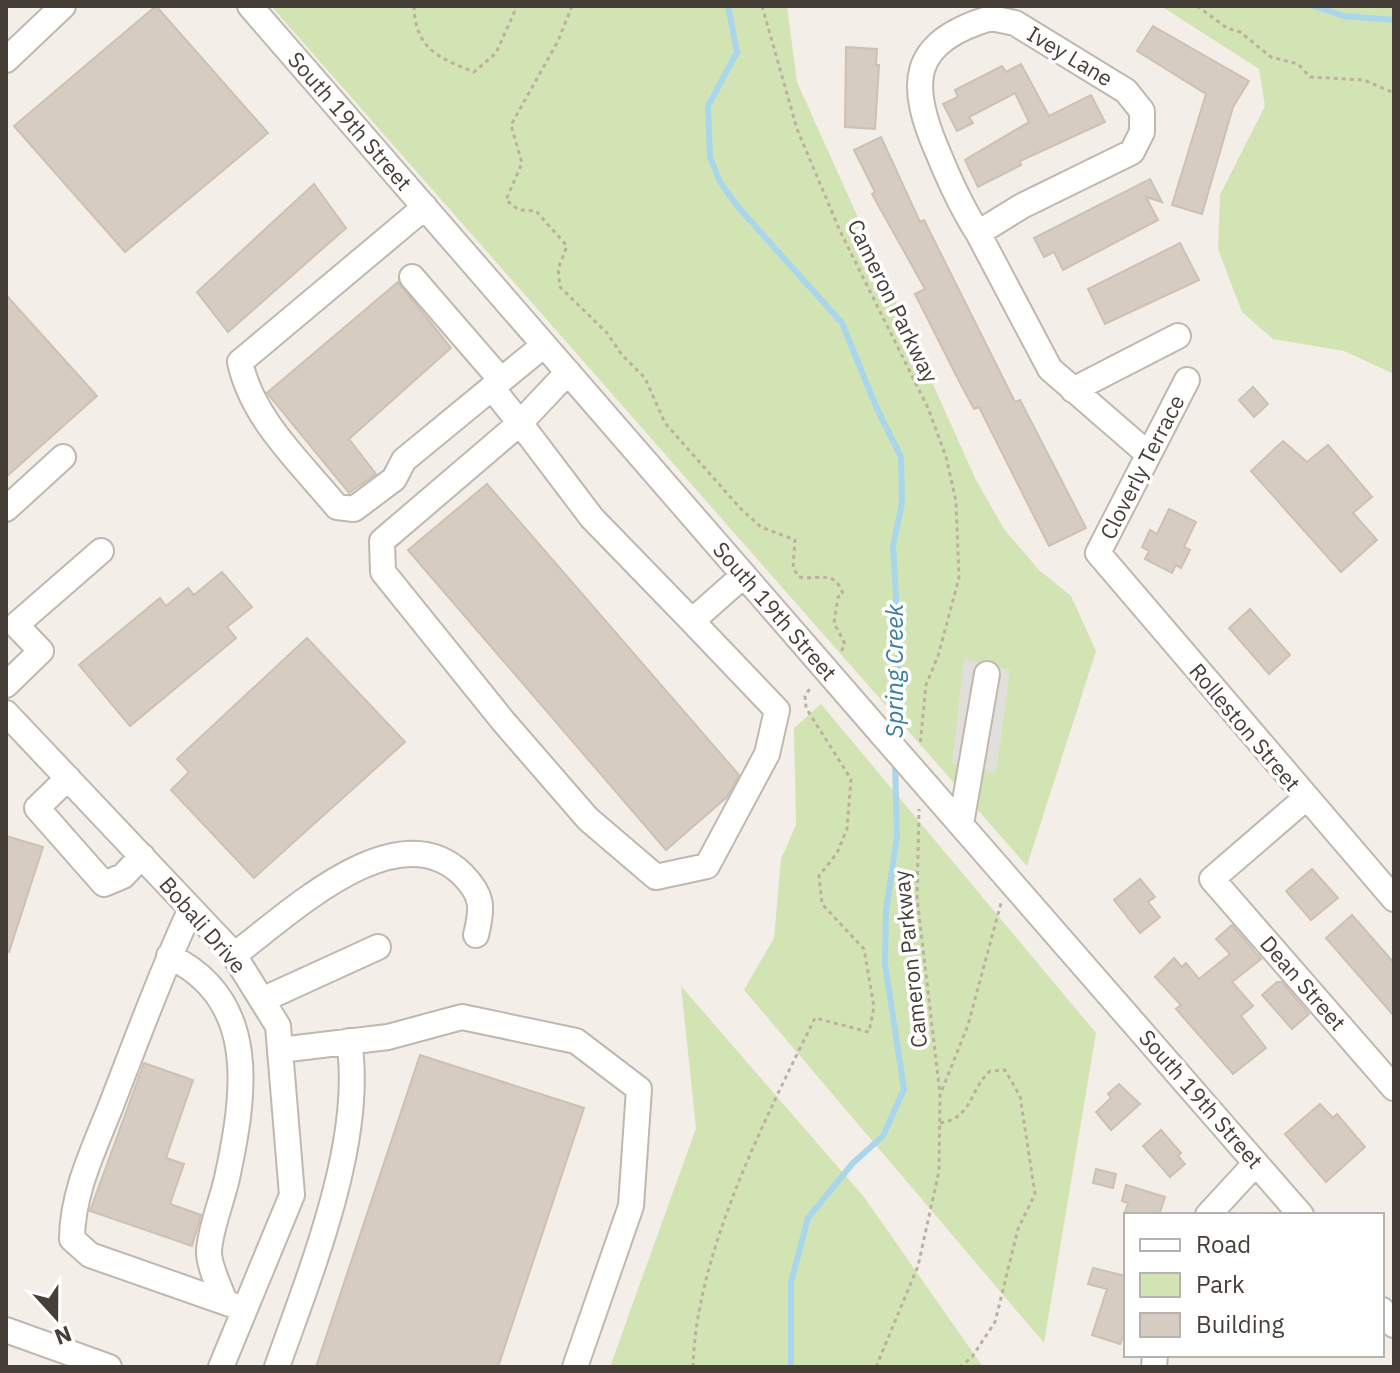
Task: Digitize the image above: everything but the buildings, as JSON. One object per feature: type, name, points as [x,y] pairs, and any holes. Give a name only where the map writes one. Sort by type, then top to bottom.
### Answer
[{"type":"street","points":[[6,60],[63,6]]},
{"type":"street","name":"South 19th Street","points":[[250,6],[880,732],[924,795],[961,824],[1299,1213]]},
{"type":"street","name":"Ivey Lane","points":[[978,233],[1022,206],[1132,152],[1142,132],[1142,111],[1126,91],[1015,23],[991,18],[960,27],[932,49],[920,75],[919,101],[925,123],[957,199],[1050,369],[1148,454]]},
{"type":"street","points":[[425,207],[240,362],[244,383],[258,411],[337,507],[354,509],[394,479],[404,460],[544,345]]},
{"type":"street","points":[[412,277],[497,384],[520,423],[592,518],[777,710],[767,754],[707,866],[656,877],[588,819],[503,721],[383,572],[382,541],[520,423],[568,372]]},
{"type":"street","points":[[1073,390],[1178,336]]},
{"type":"street","name":"Cloverly Terrace","points":[[1098,553],[1187,380]]},
{"type":"street","points":[[6,509],[63,457]]},
{"type":"street","points":[[6,685],[41,651],[16,625],[101,551]]},
{"type":"street","name":"Rolleston Street","points":[[1098,553],[1394,899]]},
{"type":"street","points":[[692,621],[744,575]]},
{"type":"street","points":[[961,824],[987,674]]},
{"type":"street","name":"Bobali Drive","points":[[6,713],[234,955],[278,1026],[292,1195],[235,1306],[221,1367]]},
{"type":"street","points":[[68,778],[37,808],[104,884],[123,876],[142,856]]},
{"type":"street","name":"Dean Street","points":[[1306,798],[1212,879],[1394,1088]]},
{"type":"street","points":[[234,955],[340,877],[401,852],[427,854],[450,863],[474,886],[483,910],[476,935]]},
{"type":"street","points":[[191,909],[169,956],[88,1167],[72,1213],[72,1239],[90,1255],[235,1306]]},
{"type":"street","points":[[262,1000],[378,947]]},
{"type":"street","points":[[169,956],[190,966],[220,996],[238,1033],[241,1092],[227,1177],[208,1252],[235,1306]]},
{"type":"street","points":[[280,1050],[388,1037],[462,1017],[576,1041],[639,1089],[631,1206],[575,1367]]},
{"type":"street","points":[[277,1367],[324,1234],[342,1157],[354,1075],[349,1041]]},
{"type":"street","points":[[1210,1213],[1256,1163]]},
{"type":"street","points":[[6,1330],[109,1367]]},
{"type":"path","points":[[414,6],[414,22],[424,43],[438,58],[474,72],[496,53],[517,6]]},
{"type":"path","points":[[572,6],[558,41],[511,125],[522,163],[506,200],[519,210],[536,211],[567,246],[558,269],[560,287],[607,333],[622,355],[645,378],[665,423],[729,496],[761,527],[795,540],[793,568],[799,577],[826,574],[837,581],[843,594],[836,604],[834,623],[845,644],[805,696],[806,708],[851,779],[847,829],[837,853],[819,876],[822,904],[864,949],[874,1007],[869,1032],[815,1018],[763,1124],[722,1232],[694,1329],[693,1367]]},
{"type":"path","name":"Cameron Parkway","points":[[762,6],[797,129],[840,231],[928,408],[946,457],[956,501],[959,578],[938,656],[926,685],[920,747]]},
{"type":"path","points":[[1197,6],[1227,28],[1240,32],[1271,57],[1298,64],[1310,77],[1364,80],[1394,93]]},
{"type":"path","name":"Cameron Parkway","points":[[876,1367],[897,1322],[928,1231],[939,1171],[940,1094],[917,897],[924,795]]},
{"type":"path","points":[[940,1094],[968,1025],[1008,878]]},
{"type":"path","points":[[940,1123],[952,1121],[965,1112],[980,1080],[990,1071],[1005,1070],[1020,1096],[1035,1194],[1018,1229],[995,1322],[972,1357],[960,1367]]},
{"type":"green space","points":[[271,6],[787,6],[797,82],[976,480],[1004,529],[1039,570],[1071,596],[1096,651],[1027,866]]},
{"type":"green space","points":[[1161,6],[1394,6],[1394,374],[1344,351],[1273,339],[1242,312],[1218,249],[1220,195],[1265,106],[1259,69]]},
{"type":"green space","points":[[821,704],[1096,1033],[1044,1343],[744,990],[774,938],[781,859],[796,825],[794,728]]},
{"type":"green space","points":[[681,986],[864,1197],[983,1367],[610,1367],[696,1128]]},
{"type":"shaded area","points":[[964,659],[1010,670],[996,773],[952,764]]},
{"type":"waterway","name":"Spring Creek","points":[[728,6],[737,52],[708,106],[710,157],[720,182],[738,207],[842,323],[878,411],[901,457],[902,503],[893,546],[899,648],[894,734]]},
{"type":"waterway","name":"Spring Creek","points":[[1314,6],[1344,16],[1394,20]]},
{"type":"waterway","name":"Spring Creek","points":[[791,1367],[791,1282],[808,1218],[853,1163],[883,1136],[904,1089],[885,964],[886,911],[897,836],[895,761]]}]
